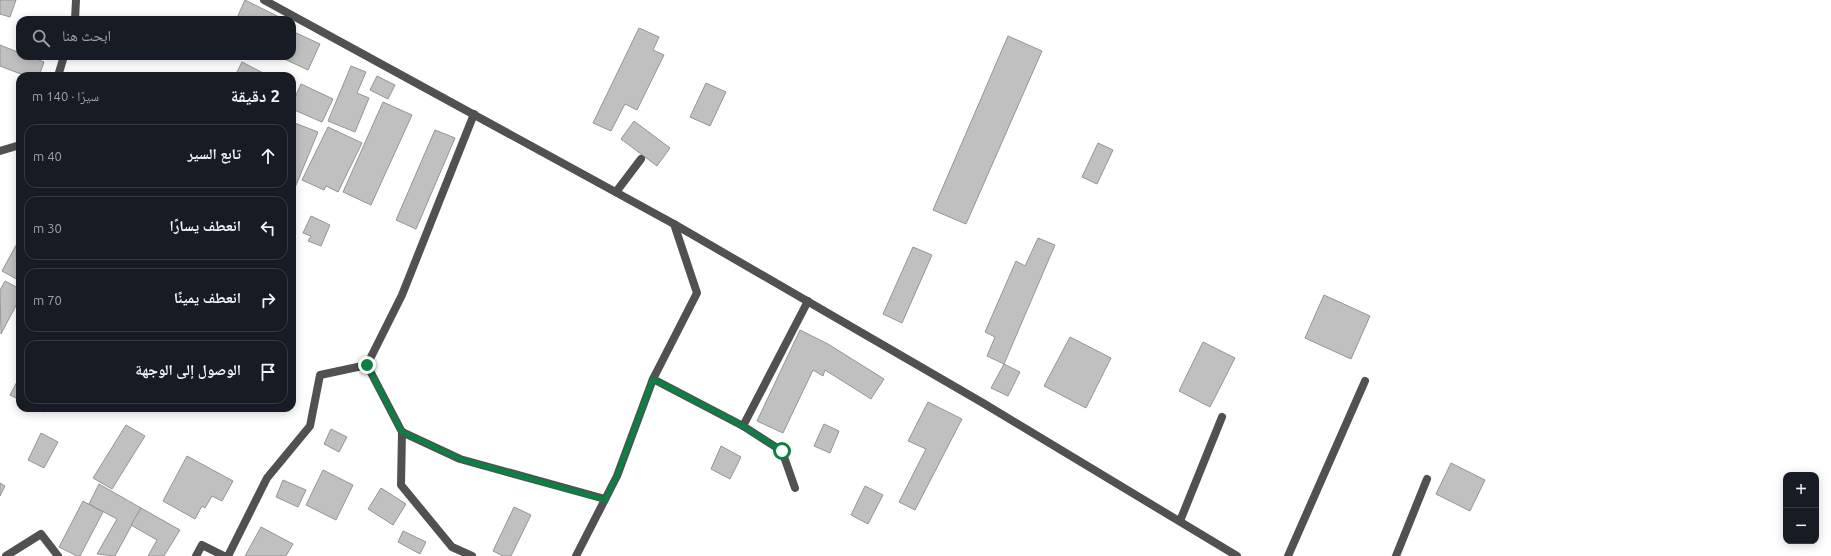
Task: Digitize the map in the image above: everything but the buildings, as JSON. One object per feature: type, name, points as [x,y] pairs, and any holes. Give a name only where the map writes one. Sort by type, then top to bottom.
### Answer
[{"type":"street","points":[[75,16],[76,0]]},
{"type":"street","points":[[264,0],[293,16]]},
{"type":"street","points":[[296,17],[674,224],[983,403],[1237,556]]},
{"type":"street","points":[[59,72],[63,60]]},
{"type":"street","points":[[367,365],[402,294],[474,114]]},
{"type":"street","points":[[0,151],[16,146]]},
{"type":"street","points":[[616,192],[641,159]]},
{"type":"street","points":[[576,556],[617,476],[653,379],[697,293],[674,224]]},
{"type":"street","points":[[743,426],[808,301]]},
{"type":"street","points":[[367,365],[402,432],[401,485],[452,547],[472,556]]},
{"type":"street","points":[[228,556],[267,478],[310,426],[320,375],[367,365]]},
{"type":"street","points":[[653,379],[743,426],[782,451],[795,488]]},
{"type":"street","points":[[1288,556],[1365,381]]},
{"type":"street","points":[[1180,522],[1222,418]]},
{"type":"street","points":[[402,432],[460,459],[605,500]]},
{"type":"street","points":[[1396,556],[1428,480]]},
{"type":"street","points":[[6,556],[41,534],[58,556]]},
{"type":"street","points":[[196,556],[202,545],[224,556]]},
{"type":"route","points":[[367,365],[402,432],[460,459],[605,500],[617,476],[653,379],[743,426],[782,451]]}]
